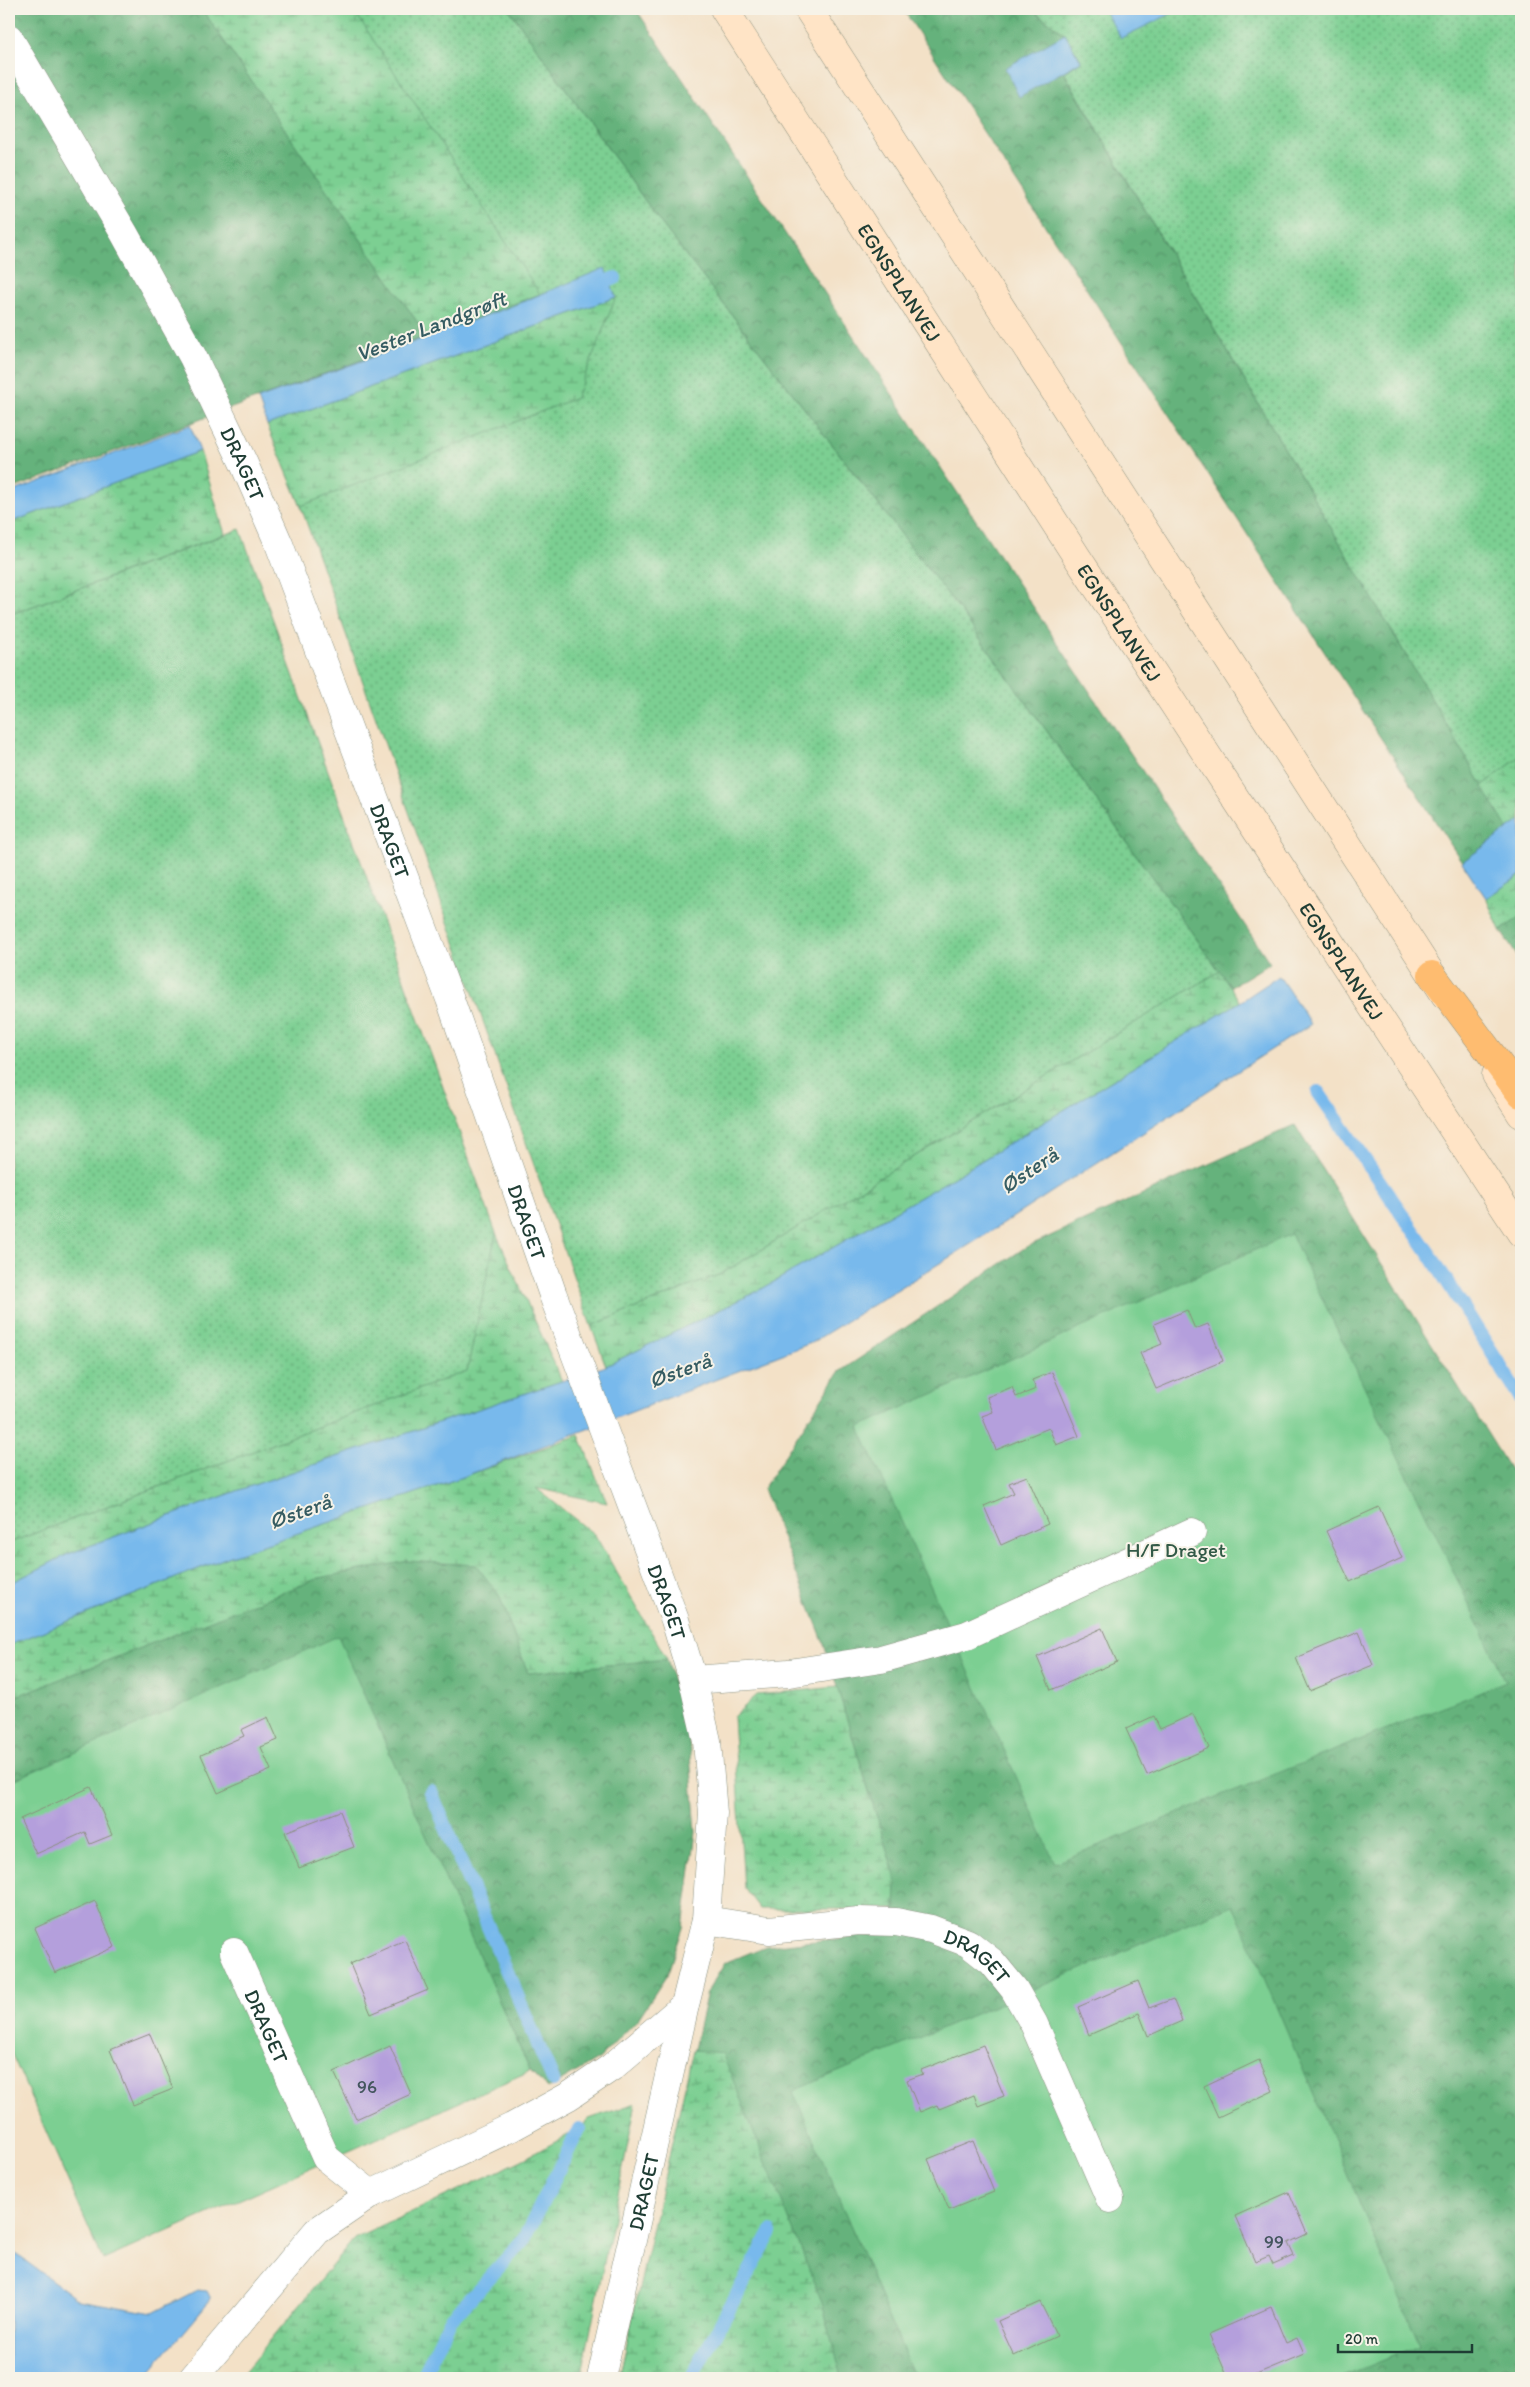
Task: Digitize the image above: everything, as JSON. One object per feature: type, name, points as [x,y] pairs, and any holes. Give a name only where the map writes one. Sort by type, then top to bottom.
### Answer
[{"type":"highway","points":[[1432,975],[1521,1094]]},
{"type":"main road","name":"EGNSPLANVEJ","points":[[724,9],[1077,557],[1521,1232]]},
{"type":"main road","points":[[808,9],[1521,1114]]},
{"type":"street","name":"DRAGET","points":[[9,38],[124,233],[193,357],[271,526],[450,999],[553,1295],[675,1620],[693,1680],[707,1741],[713,1813],[706,1920],[685,2004],[601,2378]]},
{"type":"street","points":[[693,1680],[789,1673],[881,1659],[967,1635],[1192,1532]]},
{"type":"street","name":"DRAGET","points":[[706,1920],[768,1930],[859,1921],[896,1922],[931,1929],[968,1943],[992,1962],[1014,1989],[1034,2024],[1110,2199]]},
{"type":"street","name":"DRAGET","points":[[234,1952],[326,2158],[371,2194]]},
{"type":"street","points":[[193,2378],[317,2231],[371,2194],[512,2127],[570,2096],[612,2067],[685,2004]]},
{"type":"green space","points":[[9,9],[202,9],[427,336],[9,490]]},
{"type":"green space","points":[[202,9],[509,9],[661,223],[956,605],[1220,971],[721,1274],[591,1326],[301,507],[258,399],[427,336]]},
{"type":"green space","points":[[202,9],[353,9],[540,294],[427,336]]},
{"type":"green space","points":[[509,9],[636,9],[1270,963],[1231,987],[956,605],[661,223]]},
{"type":"green space","points":[[903,9],[1031,9],[1065,34],[1081,61],[1064,73],[1508,829],[1462,862]]},
{"type":"green space","points":[[1031,9],[1521,9],[1521,756],[1482,786],[1064,72],[1081,60],[1065,34]]},
{"type":"green space","points":[[616,297],[576,398],[301,506],[267,425]]},
{"type":"green space","points":[[200,451],[225,534],[9,615],[9,523]]},
{"type":"green space","points":[[240,529],[496,1233],[468,1371],[9,1543],[9,615]]},
{"type":"green space","points":[[1521,756],[1521,820],[1508,829],[1482,786]]},
{"type":"green space","points":[[1521,875],[1521,917],[1500,930],[1486,898]]},
{"type":"green space","points":[[1521,917],[1521,962],[1500,930]]},
{"type":"green space","points":[[1220,971],[1240,1002],[958,1175],[760,1290],[606,1366],[591,1326],[721,1274]]},
{"type":"green space","points":[[1295,1125],[1521,1487],[1521,2378],[619,2378],[707,1992],[725,1963],[766,1946],[894,1933],[896,1880],[822,1638],[763,1489],[839,1372],[1026,1247]]},
{"type":"green space","points":[[496,1233],[562,1381],[245,1488],[68,1554],[9,1584],[9,1543],[467,1371]]},
{"type":"green space","name":"H/F Draget","points":[[1291,1234],[1506,1681],[1055,1863],[859,1427]]},
{"type":"green space","points":[[579,1435],[607,1503],[536,1488],[595,1535],[667,1659],[528,1673],[499,1595],[476,1565],[408,1561],[319,1578],[9,1699],[9,1645],[228,1557],[460,1478]]},
{"type":"green space","points":[[408,1561],[476,1565],[499,1595],[528,1673],[667,1659],[689,1741],[696,1832],[683,1928],[667,1975],[638,2019],[600,2058],[548,2089],[530,2071],[338,1637],[9,1782],[9,1699],[319,1578]]},
{"type":"green space","points":[[338,1636],[530,2071],[103,2260],[9,2048],[9,1782]]},
{"type":"green space","points":[[837,1687],[896,1880],[895,1909],[760,1909],[744,1888],[733,1717],[757,1695]]},
{"type":"green space","points":[[1233,1905],[1420,2345],[1341,2378],[915,2378],[793,2091]]},
{"type":"green space","points":[[693,2050],[722,2053],[822,2302],[841,2378],[619,2378]]},
{"type":"green space","points":[[636,2103],[581,2378],[239,2378],[354,2239],[522,2160],[579,2129],[589,2119]]},
{"type":"water","points":[[1111,9],[1181,9],[1121,38],[1105,12]]},
{"type":"water","points":[[1065,34],[1081,61],[1019,97],[1005,68]]},
{"type":"water","points":[[605,268],[616,297],[267,425],[258,399],[512,306]]},
{"type":"water","points":[[190,425],[200,451],[9,523],[9,493]]},
{"type":"water","points":[[1521,820],[1521,875],[1486,898],[1462,862]]},
{"type":"water","name":"Østerå","points":[[1279,976],[1311,1024],[987,1234],[811,1343],[460,1478],[228,1557],[9,1645],[9,1584],[68,1554],[245,1488],[606,1366],[760,1290],[958,1175],[1240,1002]]},
{"type":"water","points":[[9,2249],[79,2300],[153,2313],[197,2290],[207,2291],[211,2299],[144,2378],[9,2378]]},
{"type":"building","points":[[1187,1310],[1195,1329],[1208,1324],[1223,1361],[1156,1389],[1140,1353],[1162,1344],[1154,1324]]},
{"type":"building","points":[[1052,1372],[1079,1436],[1056,1445],[1049,1428],[996,1450],[982,1416],[993,1412],[987,1397],[1012,1387],[1016,1397],[1036,1389],[1032,1380]]},
{"type":"building","points":[[1027,1476],[1048,1524],[1001,1545],[984,1506],[1014,1493],[1009,1483]]},
{"type":"building","points":[[1379,1507],[1402,1558],[1350,1582],[1326,1531]]},
{"type":"building","points":[[1102,1628],[1117,1662],[1051,1690],[1037,1657]]},
{"type":"building","points":[[1359,1632],[1373,1665],[1310,1691],[1296,1658]]},
{"type":"building","points":[[1193,1714],[1209,1748],[1147,1775],[1126,1729],[1154,1716],[1160,1729]]},
{"type":"building","points":[[268,1717],[278,1740],[261,1747],[271,1770],[218,1793],[201,1755],[244,1736],[241,1730]]},
{"type":"building","points":[[91,1787],[112,1835],[90,1844],[85,1832],[36,1854],[20,1819]]},
{"type":"building","points":[[340,1811],[354,1847],[299,1868],[285,1832]]},
{"type":"building","points":[[95,1901],[115,1947],[55,1973],[35,1928]]},
{"type":"building","points":[[405,1940],[428,1990],[371,2014],[350,1964]]},
{"type":"building","points":[[1138,1981],[1149,2008],[1173,1999],[1182,2021],[1148,2036],[1139,2013],[1089,2035],[1078,2007]]},
{"type":"building","points":[[150,2034],[173,2089],[133,2105],[110,2050]]},
{"type":"building","points":[[983,2045],[1004,2096],[978,2106],[974,2095],[939,2109],[937,2105],[920,2112],[907,2080],[923,2074],[921,2070]]},
{"type":"building","points":[[390,2046],[411,2094],[356,2119],[334,2072]]},
{"type":"building","points":[[1259,2060],[1273,2091],[1218,2117],[1204,2086]]},
{"type":"building","points":[[973,2141],[994,2192],[949,2210],[928,2159]]},
{"type":"building","points":[[1289,2192],[1307,2234],[1288,2243],[1294,2256],[1273,2265],[1269,2256],[1255,2262],[1235,2216]]},
{"type":"building","points":[[1040,2302],[1057,2336],[1014,2356],[998,2321]]},
{"type":"building","points":[[1271,2307],[1286,2343],[1297,2338],[1304,2354],[1247,2378],[1228,2378],[1209,2334]]},
{"type":"waterway","name":"Vester Landgrøft","points":[[593,287],[615,278]]},
{"type":"waterway","points":[[1318,1092],[1431,1256],[1521,1399]]},
{"type":"waterway","points":[[431,1792],[553,2080]]},
{"type":"waterway","points":[[426,2378],[426,2370],[450,2320],[523,2241],[579,2129]]},
{"type":"waterway","points":[[691,2378],[771,2232]]}]
